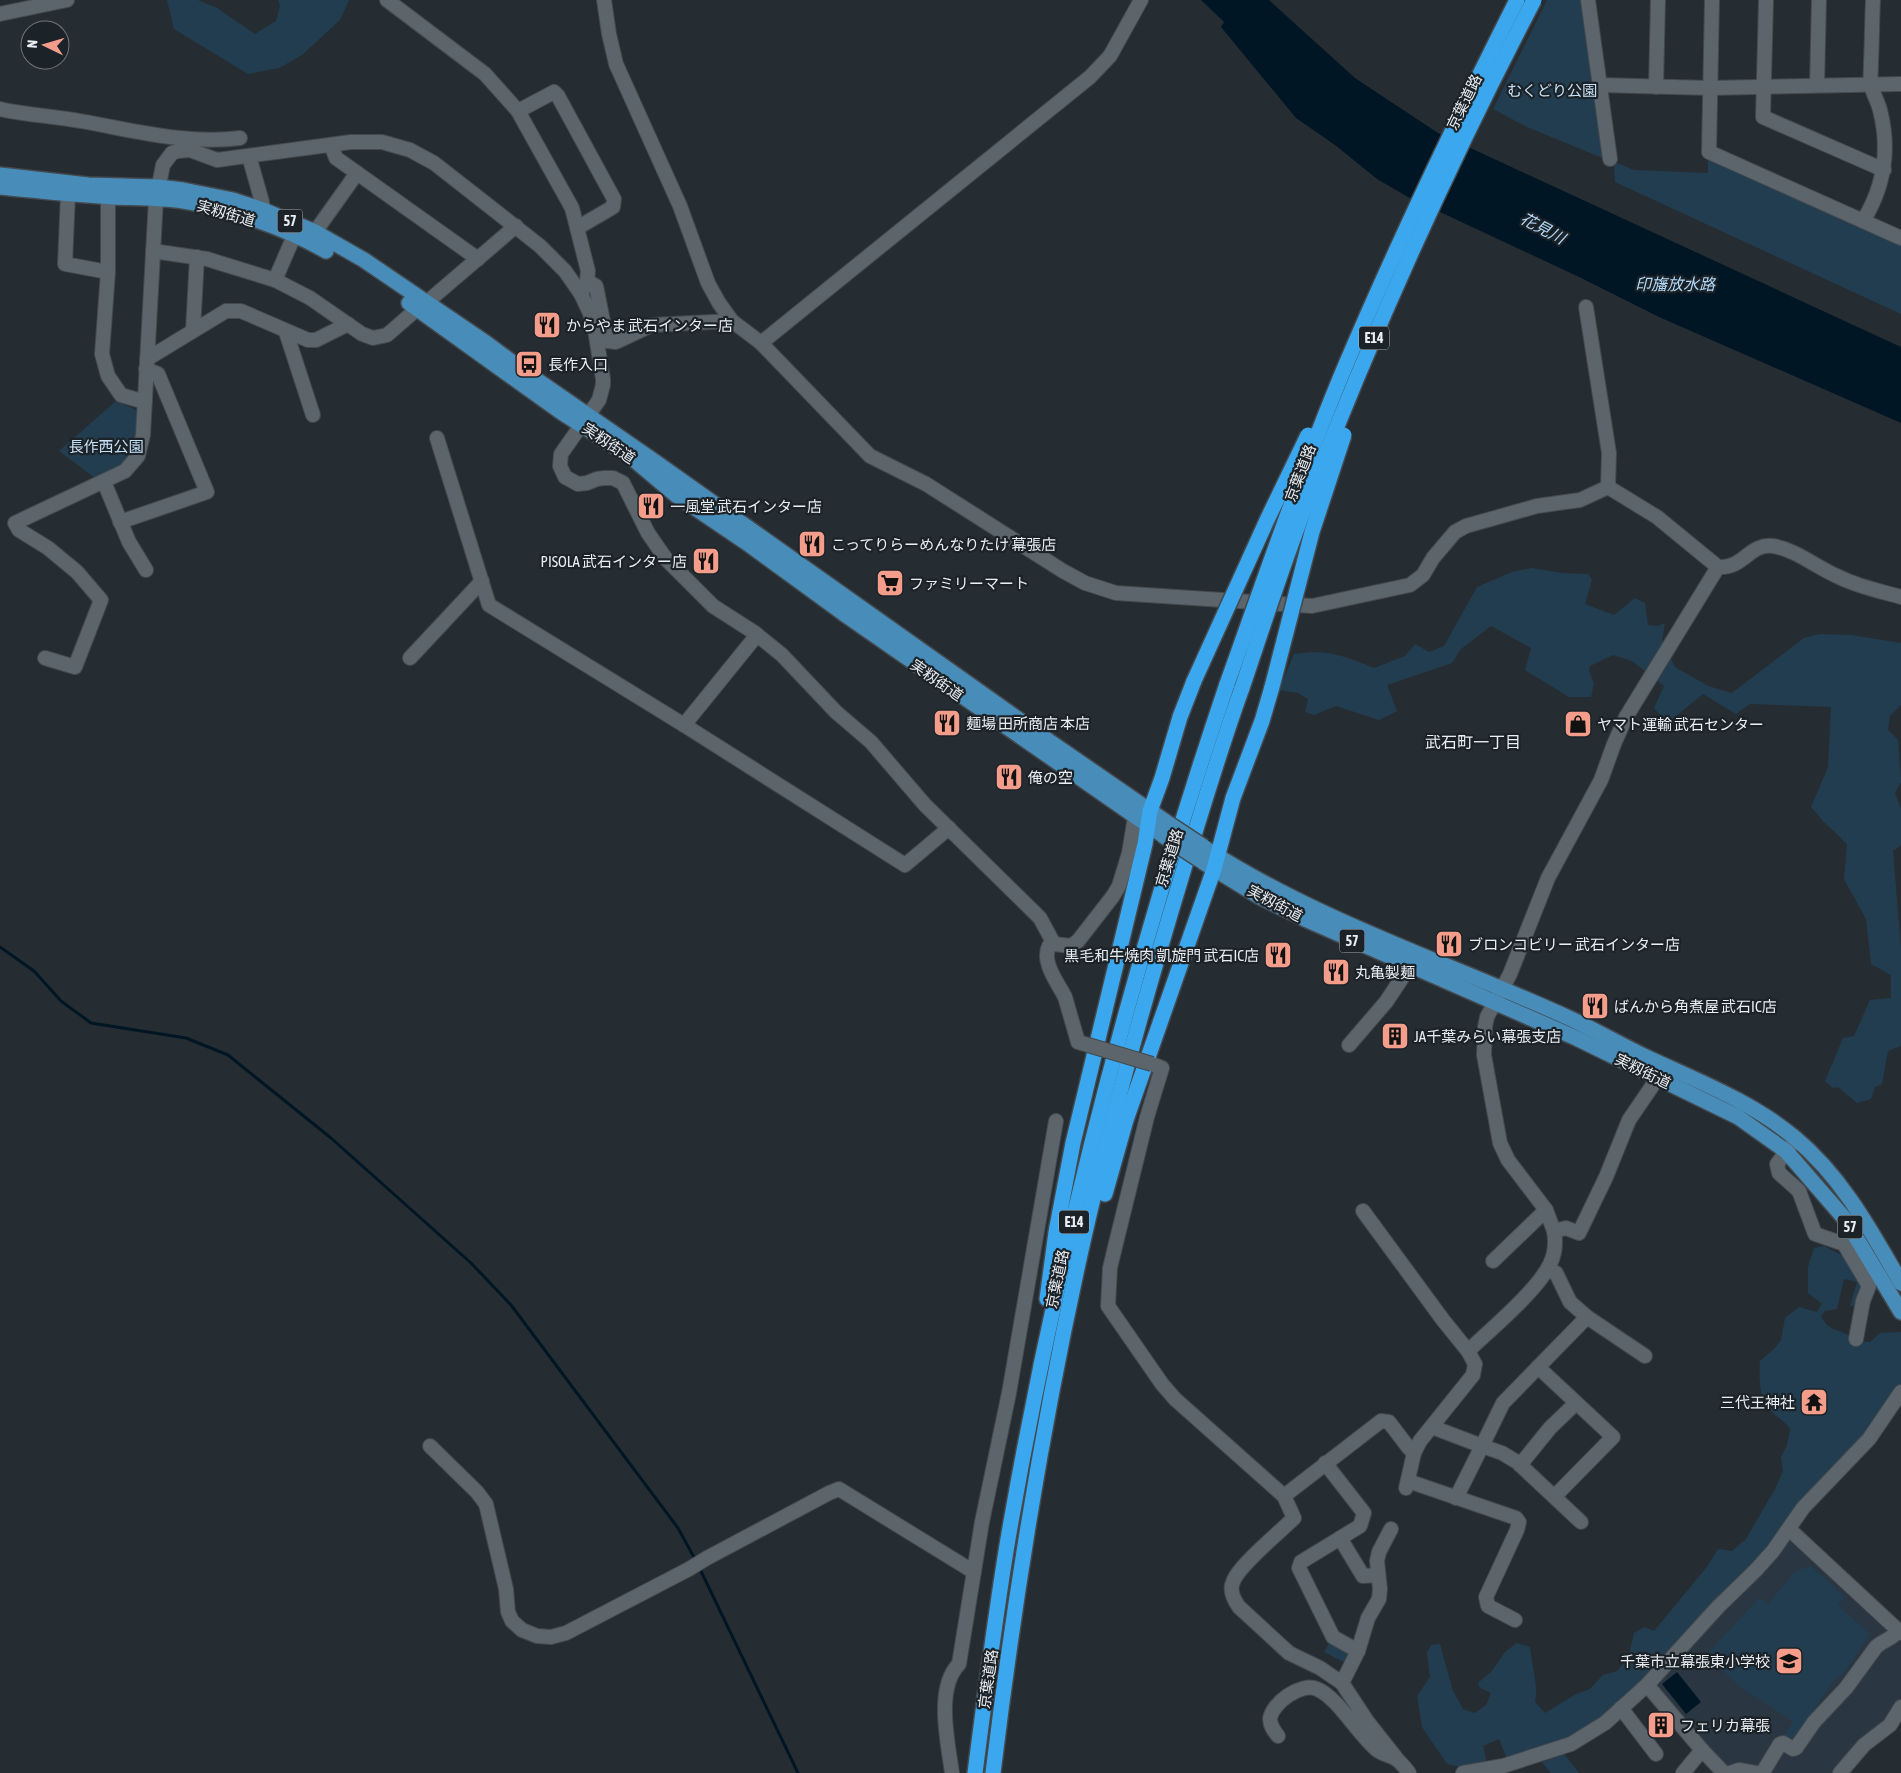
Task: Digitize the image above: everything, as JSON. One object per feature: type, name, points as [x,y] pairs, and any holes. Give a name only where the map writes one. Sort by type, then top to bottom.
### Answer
[{"type":"highway","name":"京葉道路","points":[[975,1773],[1008,1539],[1034,1402],[1091,1150],[1138,965],[1206,746],[1235,686],[1358,374],[1398,266],[1484,66],[1517,0]]},
{"type":"highway","name":"京葉道路","points":[[1398,266],[1534,0]]},
{"type":"highway","points":[[1034,1402],[1056,1232],[1073,1143],[1149,819],[1180,717],[1194,681],[1266,520],[1346,353],[1398,266]]},
{"type":"highway","points":[[1053,1384],[1126,1120],[1216,862],[1233,798],[1262,721],[1329,477],[1364,375],[1398,266]]},
{"type":"highway","name":"京葉道路","points":[[993,1773],[1025,1540],[1053,1384],[1084,1238],[1116,1105],[1147,991],[1221,748],[1235,686]]},
{"type":"highway","points":[[998,1773],[1000,1717]]},
{"type":"highway","points":[[971,1773],[981,1721]]},
{"type":"main road","name":"実籾街道","points":[[0,176],[157,193],[182,201],[226,210],[311,242],[486,343],[631,457],[676,495],[1135,817],[1149,819]]},
{"type":"main road","name":"実籾街道","points":[[0,187],[108,196],[183,190],[233,200],[263,210],[315,232],[364,260],[421,306]]},
{"type":"main road","name":"実籾街道","points":[[585,421],[658,464],[1149,819],[1202,854],[1499,996],[1576,1038],[1738,1117],[1786,1151],[1845,1219],[1901,1312]]},
{"type":"main road","name":"実籾街道","points":[[1216,862],[1260,897],[1307,920],[1410,966],[1569,1018],[1761,1113],[1796,1138],[1825,1167],[1856,1207],[1901,1283]]},
{"type":"street","points":[[0,14],[67,0]]},
{"type":"street","points":[[387,0],[485,74],[518,111],[572,208],[588,272],[584,287],[594,324],[603,385],[599,400],[560,456],[560,466],[565,477],[578,484],[587,484],[596,479],[604,478],[613,478],[623,483],[648,533],[666,560],[713,606],[757,635],[782,655],[836,712],[871,742],[925,805],[1040,918],[1054,944]]},
{"type":"street","points":[[604,0],[616,64],[680,206],[708,282],[719,303],[732,321],[761,343],[870,456],[926,484],[1085,583],[1116,593],[1312,606],[1410,585],[1423,575],[1433,558],[1455,532],[1466,526],[1537,506],[1580,500],[1608,487]]},
{"type":"street","points":[[761,343],[1090,77],[1110,56],[1141,0]]},
{"type":"street","points":[[1588,0],[1610,159]]},
{"type":"street","points":[[1656,87],[1658,0]]},
{"type":"street","points":[[1712,0],[1710,152],[1901,238]]},
{"type":"street","points":[[1766,0],[1763,117],[1884,170]]},
{"type":"street","points":[[1818,85],[1819,0]]},
{"type":"street","points":[[1863,221],[1872,206],[1884,170],[1885,134],[1880,108],[1871,84],[1873,0]]},
{"type":"street","points":[[1600,85],[1710,88],[1901,84]]},
{"type":"street","points":[[518,111],[554,92],[614,199],[613,207],[577,228]]},
{"type":"street","points":[[0,108],[156,136],[228,140],[240,138]]},
{"type":"street","points":[[45,658],[75,667],[100,600],[77,572],[48,548],[19,530],[15,523],[125,471],[138,456],[145,402],[157,193],[164,165],[169,156],[175,152],[188,150],[217,160],[374,141],[410,150],[434,163],[516,226],[553,258],[565,272],[584,287],[596,286],[607,341],[616,342],[652,325],[732,321]]},
{"type":"street","points":[[331,145],[336,158],[478,259]]},
{"type":"street","points":[[248,156],[263,210]]},
{"type":"street","points":[[315,232],[357,173]]},
{"type":"street","points":[[68,194],[65,264],[108,272]]},
{"type":"street","points":[[108,196],[108,272],[102,354],[108,376],[121,395],[145,402]]},
{"type":"street","points":[[153,251],[198,257],[275,280],[310,298],[362,334],[373,338],[387,335],[516,226]]},
{"type":"street","points":[[275,280],[294,236]]},
{"type":"street","points":[[193,330],[198,257]]},
{"type":"street","points":[[1586,306],[1610,453],[1608,487]]},
{"type":"street","points":[[147,364],[217,315],[234,310],[308,340],[316,340],[348,324]]},
{"type":"street","points":[[286,332],[313,415]]},
{"type":"street","points":[[120,522],[207,492],[158,374],[147,364]]},
{"type":"street","points":[[437,438],[490,605],[684,725],[904,865],[949,828]]},
{"type":"street","points":[[104,482],[129,542],[146,570]]},
{"type":"street","points":[[1608,487],[1657,517],[1718,567],[1728,568],[1739,563],[1759,547],[1773,546],[1794,553],[1861,587],[1901,597]]},
{"type":"street","points":[[1468,1351],[1527,1294],[1548,1269],[1554,1249],[1554,1230],[1546,1210],[1508,1160],[1500,1143],[1484,1055],[1487,1017],[1510,974],[1548,878],[1601,780],[1626,717],[1718,567]]},
{"type":"street","points":[[410,658],[482,580]]},
{"type":"street","points":[[684,725],[757,635]]},
{"type":"street","points":[[1135,817],[1124,872],[1113,896],[1078,940],[1071,946],[1054,944],[1049,946],[1046,957],[1065,997],[1078,1042],[1162,1068],[1147,1117],[1112,1261],[1108,1306],[1162,1384],[1175,1399],[1284,1496],[1294,1518],[1238,1571],[1232,1584],[1233,1598],[1239,1607],[1289,1653],[1320,1668],[1342,1683],[1367,1721],[1410,1773]]},
{"type":"street","points":[[1349,1045],[1386,1002],[1410,966]]},
{"type":"street","points":[[1554,1230],[1566,1228],[1579,1233],[1606,1177],[1629,1120],[1657,1079]]},
{"type":"street","points":[[952,1773],[945,1717],[948,1685],[952,1672],[959,1664],[982,1522],[1009,1393],[1056,1121]]},
{"type":"street","points":[[1796,1138],[1778,1164],[1779,1172],[1799,1191],[1815,1234],[1844,1244],[1869,1286],[1863,1301],[1856,1339]]},
{"type":"street","points":[[1493,1261],[1546,1210]]},
{"type":"street","points":[[1363,1211],[1476,1364],[1473,1375],[1420,1441],[1414,1452],[1407,1485],[1456,1498],[1516,1518],[1519,1522],[1517,1530],[1486,1597],[1488,1606],[1515,1620]]},
{"type":"street","points":[[1548,1269],[1556,1273],[1570,1302],[1587,1317],[1645,1356]]},
{"type":"street","points":[[1456,1498],[1503,1403],[1587,1317]]},
{"type":"street","points":[[1538,1367],[1613,1438],[1555,1496]]},
{"type":"street","points":[[1463,1773],[1503,1766],[1570,1744],[1605,1723],[1647,1684],[1718,1607],[1756,1570],[1789,1529],[1803,1508],[1869,1439],[1901,1392]]},
{"type":"street","points":[[1520,1465],[1550,1428],[1576,1404]]},
{"type":"street","points":[[1284,1496],[1381,1421],[1389,1422],[1414,1452]]},
{"type":"street","points":[[1432,1427],[1502,1453],[1520,1465],[1582,1522]]},
{"type":"street","points":[[430,1446],[477,1492],[486,1504],[506,1589],[508,1612],[512,1621],[522,1630],[537,1636],[551,1638],[566,1633],[690,1569],[829,1493],[840,1489],[974,1572]]},
{"type":"street","points":[[1326,1463],[1364,1513],[1360,1526],[1301,1562],[1299,1568],[1332,1637],[1358,1651]]},
{"type":"street","points":[[1342,1683],[1358,1651],[1368,1618],[1379,1599],[1380,1589],[1377,1561],[1379,1552],[1391,1529]]},
{"type":"street","points":[[1730,1773],[1740,1770],[1763,1772],[1780,1744],[1783,1743],[1793,1749],[1796,1748],[1814,1722],[1846,1688],[1876,1647],[1900,1632],[1789,1529]]},
{"type":"street","points":[[1340,1538],[1363,1576],[1378,1575]]},
{"type":"street","points":[[1647,1684],[1702,1750],[1724,1773]]},
{"type":"street","points":[[1278,1736],[1271,1727],[1270,1718],[1274,1708],[1292,1692],[1306,1687],[1317,1689],[1329,1697],[1377,1751],[1397,1759]]},
{"type":"street","points":[[1840,1773],[1864,1744],[1890,1726],[1901,1707]]},
{"type":"street","points":[[1621,1708],[1656,1754]]},
{"type":"street","points":[[1683,1773],[1702,1750]]},
{"type":"shaded area","name":"千葉市立幕張東小学校","points":[[1790,1538],[1901,1637],[1901,1700],[1886,1723],[1837,1773],[1730,1773],[1655,1686]]},
{"type":"green space","points":[[167,0],[198,0],[217,8],[255,34],[276,21],[280,6],[278,0],[349,0],[340,20],[302,55],[279,68],[248,74],[174,29]]},
{"type":"green space","name":"むくどり公園","points":[[1547,0],[1584,0],[1605,159],[1527,127],[1493,109]]},
{"type":"green space","points":[[1708,157],[1901,243],[1901,314],[1615,182],[1614,162],[1634,170],[1708,173]]},
{"type":"green space","name":"長作西公園","points":[[116,401],[136,410],[138,424],[134,447],[125,465],[99,481],[59,451]]},
{"type":"green space","points":[[1531,568],[1562,573],[1588,574],[1592,580],[1585,604],[1614,615],[1635,598],[1645,603],[1648,625],[1658,626],[1665,623],[1662,641],[1675,667],[1708,686],[1732,693],[1804,638],[1820,634],[1851,635],[1901,643],[1901,705],[1890,716],[1888,730],[1898,740],[1901,778],[1895,793],[1901,809],[1901,845],[1893,851],[1901,948],[1901,1046],[1888,1051],[1882,1084],[1875,1087],[1871,1099],[1857,1103],[1838,1087],[1833,1088],[1825,1081],[1843,1038],[1854,1036],[1870,1000],[1891,998],[1891,975],[1871,964],[1866,919],[1844,879],[1847,844],[1811,807],[1828,767],[1831,707],[1750,704],[1736,714],[1703,694],[1671,720],[1664,719],[1654,708],[1664,686],[1632,661],[1613,655],[1590,666],[1589,671],[1594,683],[1591,697],[1569,697],[1525,670],[1531,648],[1491,626],[1461,649],[1452,663],[1387,685],[1397,711],[1379,720],[1336,706],[1314,715],[1305,712],[1308,699],[1298,693],[1279,690],[1294,654],[1327,653],[1374,668],[1405,656],[1415,644],[1429,652],[1444,646],[1477,587],[1512,572]]},
{"type":"green space","points":[[1824,1246],[1845,1257],[1863,1286],[1860,1307],[1850,1306],[1857,1282],[1844,1279],[1837,1309],[1825,1311],[1821,1316],[1824,1322],[1828,1326],[1847,1334],[1855,1341],[1870,1342],[1880,1333],[1901,1332],[1901,1393],[1791,1530],[1587,1739],[1507,1759],[1499,1739],[1483,1746],[1486,1758],[1485,1766],[1473,1770],[1447,1764],[1422,1727],[1417,1696],[1430,1677],[1427,1653],[1431,1645],[1440,1644],[1453,1691],[1463,1709],[1475,1713],[1486,1705],[1491,1693],[1480,1688],[1478,1683],[1492,1671],[1505,1652],[1517,1643],[1530,1647],[1535,1682],[1535,1702],[1545,1713],[1576,1694],[1590,1689],[1603,1675],[1617,1671],[1628,1659],[1634,1633],[1644,1627],[1654,1631],[1706,1568],[1718,1549],[1732,1551],[1746,1539],[1775,1489],[1783,1471],[1781,1457],[1787,1445],[1790,1429],[1764,1402],[1760,1385],[1760,1361],[1781,1340],[1785,1318],[1799,1307],[1817,1312],[1822,1304],[1808,1293],[1808,1267],[1814,1248]]},
{"type":"green space","points":[[1811,1566],[1845,1597],[1838,1605],[1870,1634],[1843,1674],[1835,1679],[1791,1743],[1783,1737],[1793,1722],[1739,1686],[1706,1655],[1759,1598],[1768,1604],[1796,1571]]},
{"type":"green space","points":[[1331,1640],[1351,1651],[1348,1664],[1324,1652]]},
{"type":"green space","points":[[1564,1754],[1579,1773],[1551,1773],[1542,1762]]},
{"type":"water","name":"印旛放水路","points":[[1201,0],[1269,0],[1355,78],[1438,133],[1901,347],[1901,423],[1659,317],[1577,276],[1408,197],[1377,179],[1335,145],[1296,118],[1221,27],[1224,22]]},
{"type":"water","points":[[1677,1672],[1701,1702],[1686,1714],[1662,1684]]},
{"type":"waterway","points":[[0,947],[34,971],[61,1001],[91,1023],[186,1038],[228,1055],[331,1138],[471,1263],[511,1305],[678,1528],[696,1561]]},
{"type":"waterway","points":[[699,1567],[798,1773]]},
{"type":"place","name":"からやま 武石インター店","points":[[547,325]]},
{"type":"place","name":"長作入口","points":[[529,364]]},
{"type":"place","name":"一風堂 武石インター店","points":[[651,506]]},
{"type":"place","name":"こってりらーめんなりたけ 幕張店","points":[[812,544]]},
{"type":"place","name":"PISOLA 武石インター店","points":[[706,561]]},
{"type":"place","name":"ファミリーマート","points":[[890,583]]},
{"type":"place","name":"麺場 田所商店 本店","points":[[947,723]]},
{"type":"place","name":"ヤマト運輸 武石センター","points":[[1578,724]]},
{"type":"place","name":"俺の空","points":[[1009,777]]},
{"type":"place","name":"ブロンコビリー 武石インター店","points":[[1449,944]]},
{"type":"place","name":"黒毛和牛焼肉 凱旋門 武石IC店","points":[[1278,955]]},
{"type":"place","name":"丸亀製麺","points":[[1336,972]]},
{"type":"place","name":"ばんから角煮屋 武石IC店","points":[[1595,1006]]},
{"type":"place","name":"JA千葉みらい幕張支店","points":[[1395,1036]]},
{"type":"place","name":"三代王神社","points":[[1814,1402]]},
{"type":"place","name":"千葉市立幕張東小学校","points":[[1789,1661]]},
{"type":"place","name":"フェリカ幕張","points":[[1661,1725]]},
{"type":"district","name":"武石町一丁目","points":[[1473,742]]},
{"type":"water label","name":"花見川","points":[[1543,228]]}]
